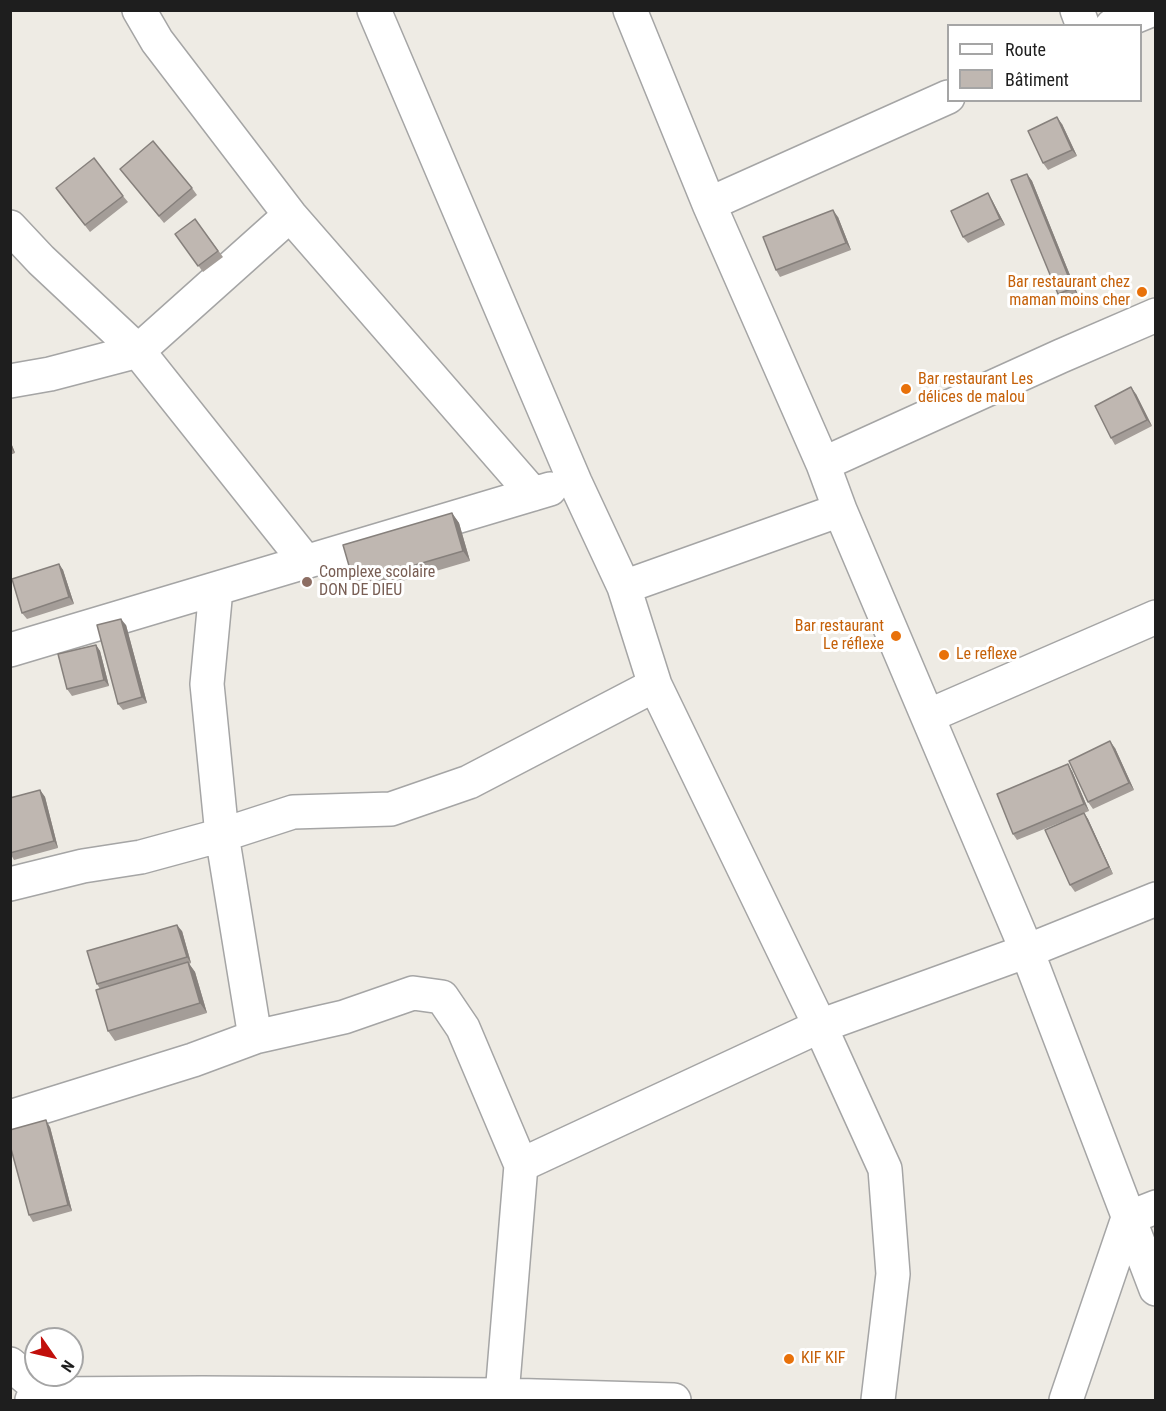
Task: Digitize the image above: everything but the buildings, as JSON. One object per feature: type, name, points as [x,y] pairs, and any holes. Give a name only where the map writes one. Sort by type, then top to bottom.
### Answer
[{"type":"street","points":[[139,10],[157,41],[290,215],[533,494]]},
{"type":"street","points":[[374,10],[575,482],[624,587],[655,686],[820,1026],[885,1169],[893,1274],[878,1401]]},
{"type":"street","points":[[630,10],[709,204],[823,464],[840,510],[1027,951],[1142,1212],[1155,1289]]},
{"type":"street","points":[[1117,24],[1151,10]]},
{"type":"street","points":[[709,204],[947,97]]},
{"type":"street","points":[[10,381],[50,374],[138,351],[290,215]]},
{"type":"street","points":[[10,227],[41,260],[138,351],[306,562]]},
{"type":"street","points":[[823,464],[1155,315]]},
{"type":"street","points":[[10,651],[575,482]]},
{"type":"street","points":[[624,587],[840,510]]},
{"type":"street","points":[[216,589],[207,684],[222,836],[255,1037]]},
{"type":"street","points":[[928,716],[1155,616]]},
{"type":"street","points":[[10,884],[83,866],[141,857],[222,836],[293,812],[391,809],[469,782],[655,686]]},
{"type":"street","points":[[521,1165],[820,1026],[1027,951],[1155,899]]},
{"type":"street","points":[[10,1117],[193,1060],[255,1037],[344,1017],[413,993],[442,997],[463,1028],[521,1165],[502,1395]]},
{"type":"street","points":[[1066,1401],[1142,1212]]},
{"type":"street","points":[[10,1364],[44,1398],[202,1393],[502,1395],[674,1401]]},
{"type":"place","name":"Bar restaurant chez maman moins cher","points":[[1142,292]]},
{"type":"place","name":"Bar restaurant Les délices de malou","points":[[906,389]]},
{"type":"place","name":"Complexe scolaire DON DE DIEU","points":[[307,582]]},
{"type":"place","name":"Bar restaurant Le réflexe","points":[[896,636]]},
{"type":"place","name":"Le reflexe","points":[[944,655]]},
{"type":"place","name":"KIF KIF","points":[[789,1359]]}]
